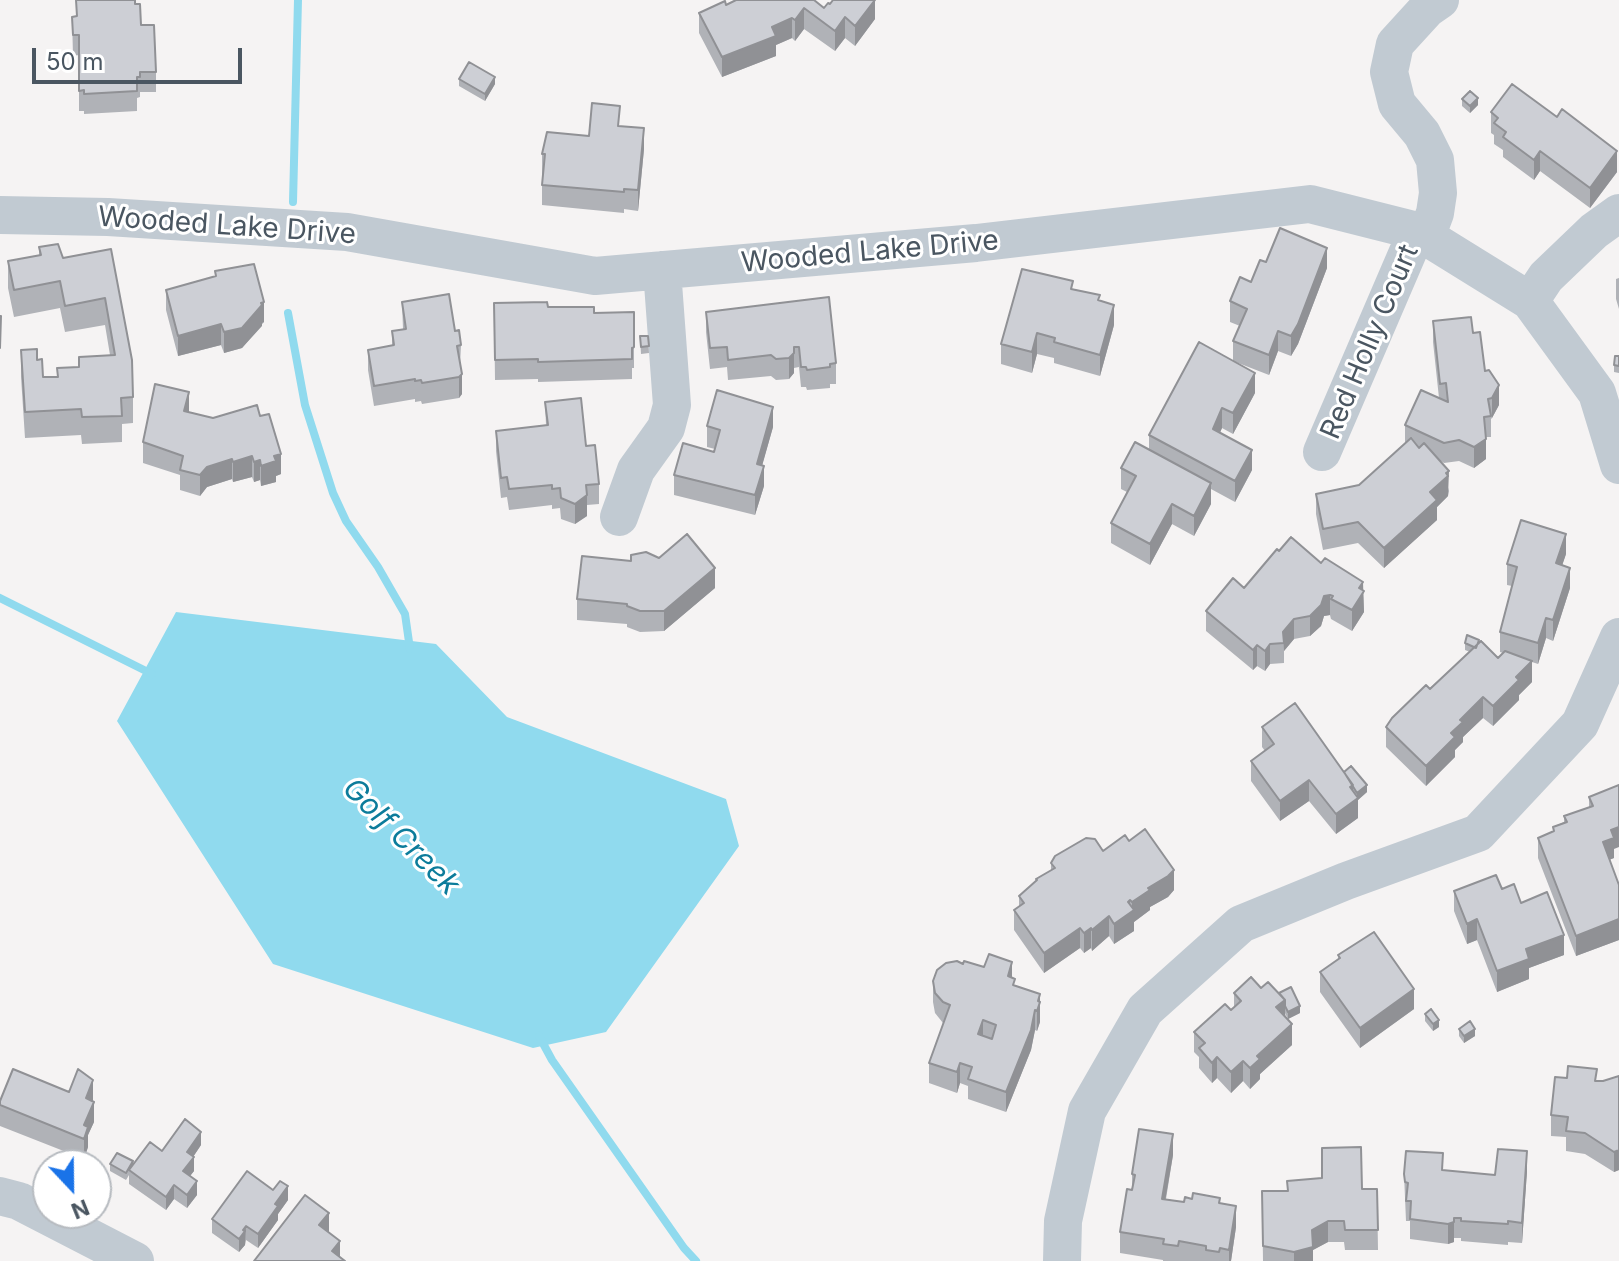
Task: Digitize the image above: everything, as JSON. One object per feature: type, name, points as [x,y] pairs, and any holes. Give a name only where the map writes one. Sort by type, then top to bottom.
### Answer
[{"type":"street","name":"Red Holly Court","points":[[1322,452],[1422,234],[1435,213],[1438,193],[1435,160],[1422,134],[1397,104],[1389,72],[1395,44],[1427,9],[1440,0]]},
{"type":"street","name":"Wooded Lake Drive","points":[[0,215],[108,217],[347,232],[595,276],[976,243],[1310,204],[1422,234],[1530,301],[1597,393],[1619,465]]},
{"type":"street","points":[[1530,301],[1546,277],[1594,231],[1619,213]]},
{"type":"street","points":[[619,517],[636,470],[666,428],[672,405],[662,270]]},
{"type":"street","points":[[1062,1261],[1063,1221],[1087,1111],[1145,1010],[1241,924],[1346,881],[1478,833],[1580,724],[1615,662]]},
{"type":"street","points":[[0,1196],[19,1201],[112,1255]]},
{"type":"water","points":[[176,612],[436,644],[507,717],[726,799],[739,846],[606,1032],[533,1048],[273,964],[117,721]]},
{"type":"building","points":[[76,0],[135,0],[135,4],[140,4],[141,25],[154,25],[156,72],[140,72],[137,91],[84,94],[84,90],[79,91],[79,35],[73,35],[72,17],[77,16]]},
{"type":"building","points":[[736,0],[814,0],[824,8],[833,0],[875,0],[855,26],[845,17],[835,31],[804,8],[795,20],[792,18],[772,27],[776,36],[722,57],[699,13],[725,1],[726,5]]},
{"type":"building","points":[[469,62],[495,77],[485,94],[459,79]]},
{"type":"building","points":[[1512,84],[1557,117],[1562,109],[1617,151],[1590,188],[1540,151],[1534,160],[1503,137],[1506,132],[1494,123],[1498,118],[1491,112]]},
{"type":"building","points":[[1470,91],[1478,98],[1470,106],[1462,99]]},
{"type":"building","points":[[592,103],[620,106],[618,126],[644,128],[638,190],[624,189],[624,192],[542,185],[545,154],[542,154],[547,132],[589,136]]},
{"type":"building","points":[[1280,228],[1327,248],[1298,324],[1291,336],[1278,331],[1269,355],[1233,341],[1247,309],[1230,301],[1240,277],[1251,282],[1260,260],[1266,262]]},
{"type":"building","points":[[58,244],[63,258],[111,249],[132,360],[133,397],[121,398],[122,416],[82,417],[81,409],[25,412],[21,350],[37,349],[37,360],[42,359],[43,377],[58,377],[57,368],[79,367],[79,357],[115,355],[105,298],[65,306],[60,281],[14,290],[8,261],[41,255],[39,247]]},
{"type":"building","points":[[254,264],[264,302],[242,328],[224,332],[221,324],[178,336],[166,290],[216,276],[215,271]]},
{"type":"building","points":[[1022,269],[1073,281],[1071,289],[1100,295],[1098,300],[1114,305],[1100,355],[1054,342],[1055,338],[1037,333],[1032,352],[1001,344]]},
{"type":"building","points":[[449,294],[455,331],[459,330],[461,345],[457,346],[462,374],[422,383],[415,379],[374,386],[368,350],[394,345],[392,331],[406,329],[402,302]]},
{"type":"building","points":[[829,297],[836,363],[830,364],[830,367],[807,370],[801,367],[799,347],[794,347],[794,353],[789,358],[776,359],[771,355],[728,360],[727,347],[710,348],[706,312]]},
{"type":"building","points":[[547,302],[548,307],[594,307],[594,313],[634,312],[632,359],[495,360],[494,303]]},
{"type":"building","points":[[1471,317],[1473,333],[1480,332],[1485,371],[1489,370],[1499,385],[1492,398],[1488,399],[1491,416],[1484,417],[1486,439],[1474,447],[1459,440],[1444,443],[1405,425],[1421,390],[1448,402],[1446,383],[1440,384],[1433,321]]},
{"type":"building","points":[[640,336],[648,336],[649,346],[641,347]]},
{"type":"building","points":[[1199,342],[1255,373],[1233,413],[1222,408],[1213,429],[1252,450],[1235,481],[1149,435]]},
{"type":"building","points":[[1615,356],[1619,356],[1619,366],[1614,365]]},
{"type":"building","points":[[155,384],[189,392],[184,411],[213,418],[257,405],[260,416],[269,414],[281,454],[274,456],[276,461],[261,466],[260,460],[254,462],[252,456],[207,467],[200,475],[180,470],[183,456],[143,442]]},
{"type":"building","points":[[717,390],[773,407],[757,464],[764,466],[755,495],[674,475],[683,443],[714,452],[720,430],[707,426]]},
{"type":"building","points":[[581,398],[586,446],[595,445],[599,484],[586,485],[587,495],[575,504],[561,498],[560,488],[552,489],[552,485],[509,489],[507,477],[501,478],[496,431],[548,425],[545,402]]},
{"type":"building","points":[[1411,438],[1419,448],[1424,443],[1449,471],[1446,473],[1448,476],[1430,492],[1437,500],[1384,548],[1358,522],[1323,529],[1316,494],[1359,485]]},
{"type":"building","points":[[1135,442],[1211,483],[1194,516],[1172,504],[1150,544],[1111,523],[1136,476],[1121,468]]},
{"type":"building","points":[[1521,520],[1566,534],[1556,563],[1570,568],[1553,620],[1546,618],[1538,643],[1500,632],[1517,567],[1507,564]]},
{"type":"building","points":[[687,534],[715,568],[664,611],[640,611],[627,604],[577,599],[582,556],[631,561],[631,555],[646,552],[659,558]]},
{"type":"building","points":[[1291,537],[1321,563],[1325,558],[1363,582],[1359,588],[1364,591],[1352,610],[1331,599],[1333,596],[1324,596],[1321,605],[1310,616],[1294,619],[1283,632],[1284,643],[1270,644],[1265,651],[1257,645],[1253,650],[1206,611],[1233,578],[1244,588]]},
{"type":"building","points":[[1467,635],[1479,640],[1476,648],[1465,643]]},
{"type":"building","points":[[1481,641],[1498,658],[1505,651],[1532,661],[1516,677],[1519,680],[1493,706],[1483,697],[1460,720],[1463,722],[1451,733],[1455,737],[1426,766],[1386,727],[1426,685],[1430,689]]},
{"type":"building","points":[[1295,703],[1353,785],[1350,787],[1358,798],[1336,814],[1309,780],[1280,801],[1251,761],[1274,744],[1262,727]]},
{"type":"building","points":[[1351,766],[1367,785],[1357,793],[1344,772]]},
{"type":"building","points":[[1619,785],[1619,827],[1611,830],[1614,838],[1603,842],[1619,885],[1619,919],[1576,936],[1538,838],[1567,822],[1564,816],[1593,806],[1589,797]]},
{"type":"building","points":[[1145,829],[1174,870],[1148,888],[1150,890],[1132,902],[1130,900],[1128,902],[1134,910],[1114,924],[1109,916],[1092,930],[1084,933],[1080,928],[1044,953],[1014,910],[1024,903],[1019,896],[1036,879],[1055,868],[1051,863],[1055,856],[1086,838],[1095,839],[1103,851],[1125,835],[1129,841]]},
{"type":"building","points":[[1496,875],[1502,889],[1514,884],[1521,903],[1547,892],[1564,935],[1526,949],[1529,959],[1497,971],[1477,919],[1467,924],[1454,891]]},
{"type":"building","points":[[1374,932],[1414,989],[1360,1028],[1320,972],[1340,958],[1338,955]]},
{"type":"building","points":[[989,954],[1012,962],[1008,976],[1015,979],[1013,985],[1040,994],[1031,1030],[1006,1092],[968,1079],[972,1067],[960,1063],[957,1072],[929,1063],[950,1005],[935,993],[933,981],[937,970],[946,963],[957,961],[984,967]],"holes":[[[983,1020],[996,1025],[992,1039],[978,1034]]]},
{"type":"building","points":[[1251,977],[1261,988],[1268,982],[1285,1000],[1276,1007],[1292,1024],[1257,1056],[1260,1059],[1250,1068],[1243,1061],[1231,1072],[1217,1057],[1212,1063],[1199,1048],[1205,1043],[1194,1032],[1225,1004],[1231,1010],[1241,1001],[1234,993]]},
{"type":"building","points":[[1291,987],[1300,1006],[1288,1012],[1285,1000],[1279,993]]},
{"type":"building","points":[[1431,1009],[1439,1020],[1433,1024],[1425,1014]]},
{"type":"building","points":[[1470,1021],[1475,1029],[1464,1036],[1459,1029]]},
{"type":"building","points":[[1568,1066],[1597,1069],[1595,1081],[1619,1076],[1619,1150],[1614,1152],[1585,1133],[1566,1131],[1568,1117],[1551,1115],[1555,1077],[1567,1078]]},
{"type":"building","points":[[13,1069],[69,1092],[78,1069],[93,1080],[86,1098],[94,1102],[84,1125],[88,1127],[84,1139],[0,1105]]},
{"type":"building","points":[[185,1119],[201,1132],[187,1152],[194,1157],[183,1171],[197,1181],[187,1195],[174,1185],[166,1197],[129,1170],[150,1142],[162,1151]]},
{"type":"building","points":[[1139,1129],[1173,1134],[1162,1199],[1184,1202],[1185,1197],[1192,1199],[1193,1193],[1220,1198],[1219,1203],[1236,1206],[1229,1250],[1206,1250],[1206,1246],[1179,1241],[1178,1246],[1163,1244],[1164,1239],[1120,1232],[1127,1189],[1132,1190],[1135,1175],[1132,1174]]},
{"type":"building","points":[[1361,1147],[1362,1189],[1377,1189],[1378,1230],[1345,1230],[1344,1221],[1328,1221],[1312,1230],[1313,1247],[1294,1252],[1263,1246],[1262,1191],[1288,1191],[1287,1181],[1322,1178],[1322,1148]]},
{"type":"building","points":[[1498,1149],[1527,1151],[1522,1223],[1461,1221],[1461,1218],[1454,1218],[1454,1222],[1448,1224],[1410,1219],[1411,1201],[1406,1201],[1408,1183],[1404,1174],[1406,1151],[1443,1153],[1442,1170],[1495,1175]]},
{"type":"building","points":[[117,1153],[133,1161],[126,1173],[112,1165]]},
{"type":"building","points":[[247,1171],[273,1190],[280,1181],[288,1186],[258,1234],[246,1226],[239,1239],[212,1219]]},
{"type":"building","points":[[305,1195],[329,1213],[319,1225],[340,1241],[332,1251],[345,1261],[254,1261]]},
{"type":"waterway","points":[[293,202],[298,0]]},
{"type":"waterway","points":[[288,313],[305,405],[333,493],[346,521],[405,614],[410,649]]},
{"type":"waterway","name":"Golf Creek","points":[[0,598],[152,674]]},
{"type":"waterway","name":"Golf Creek","points":[[539,1036],[552,1060],[696,1261]]}]
